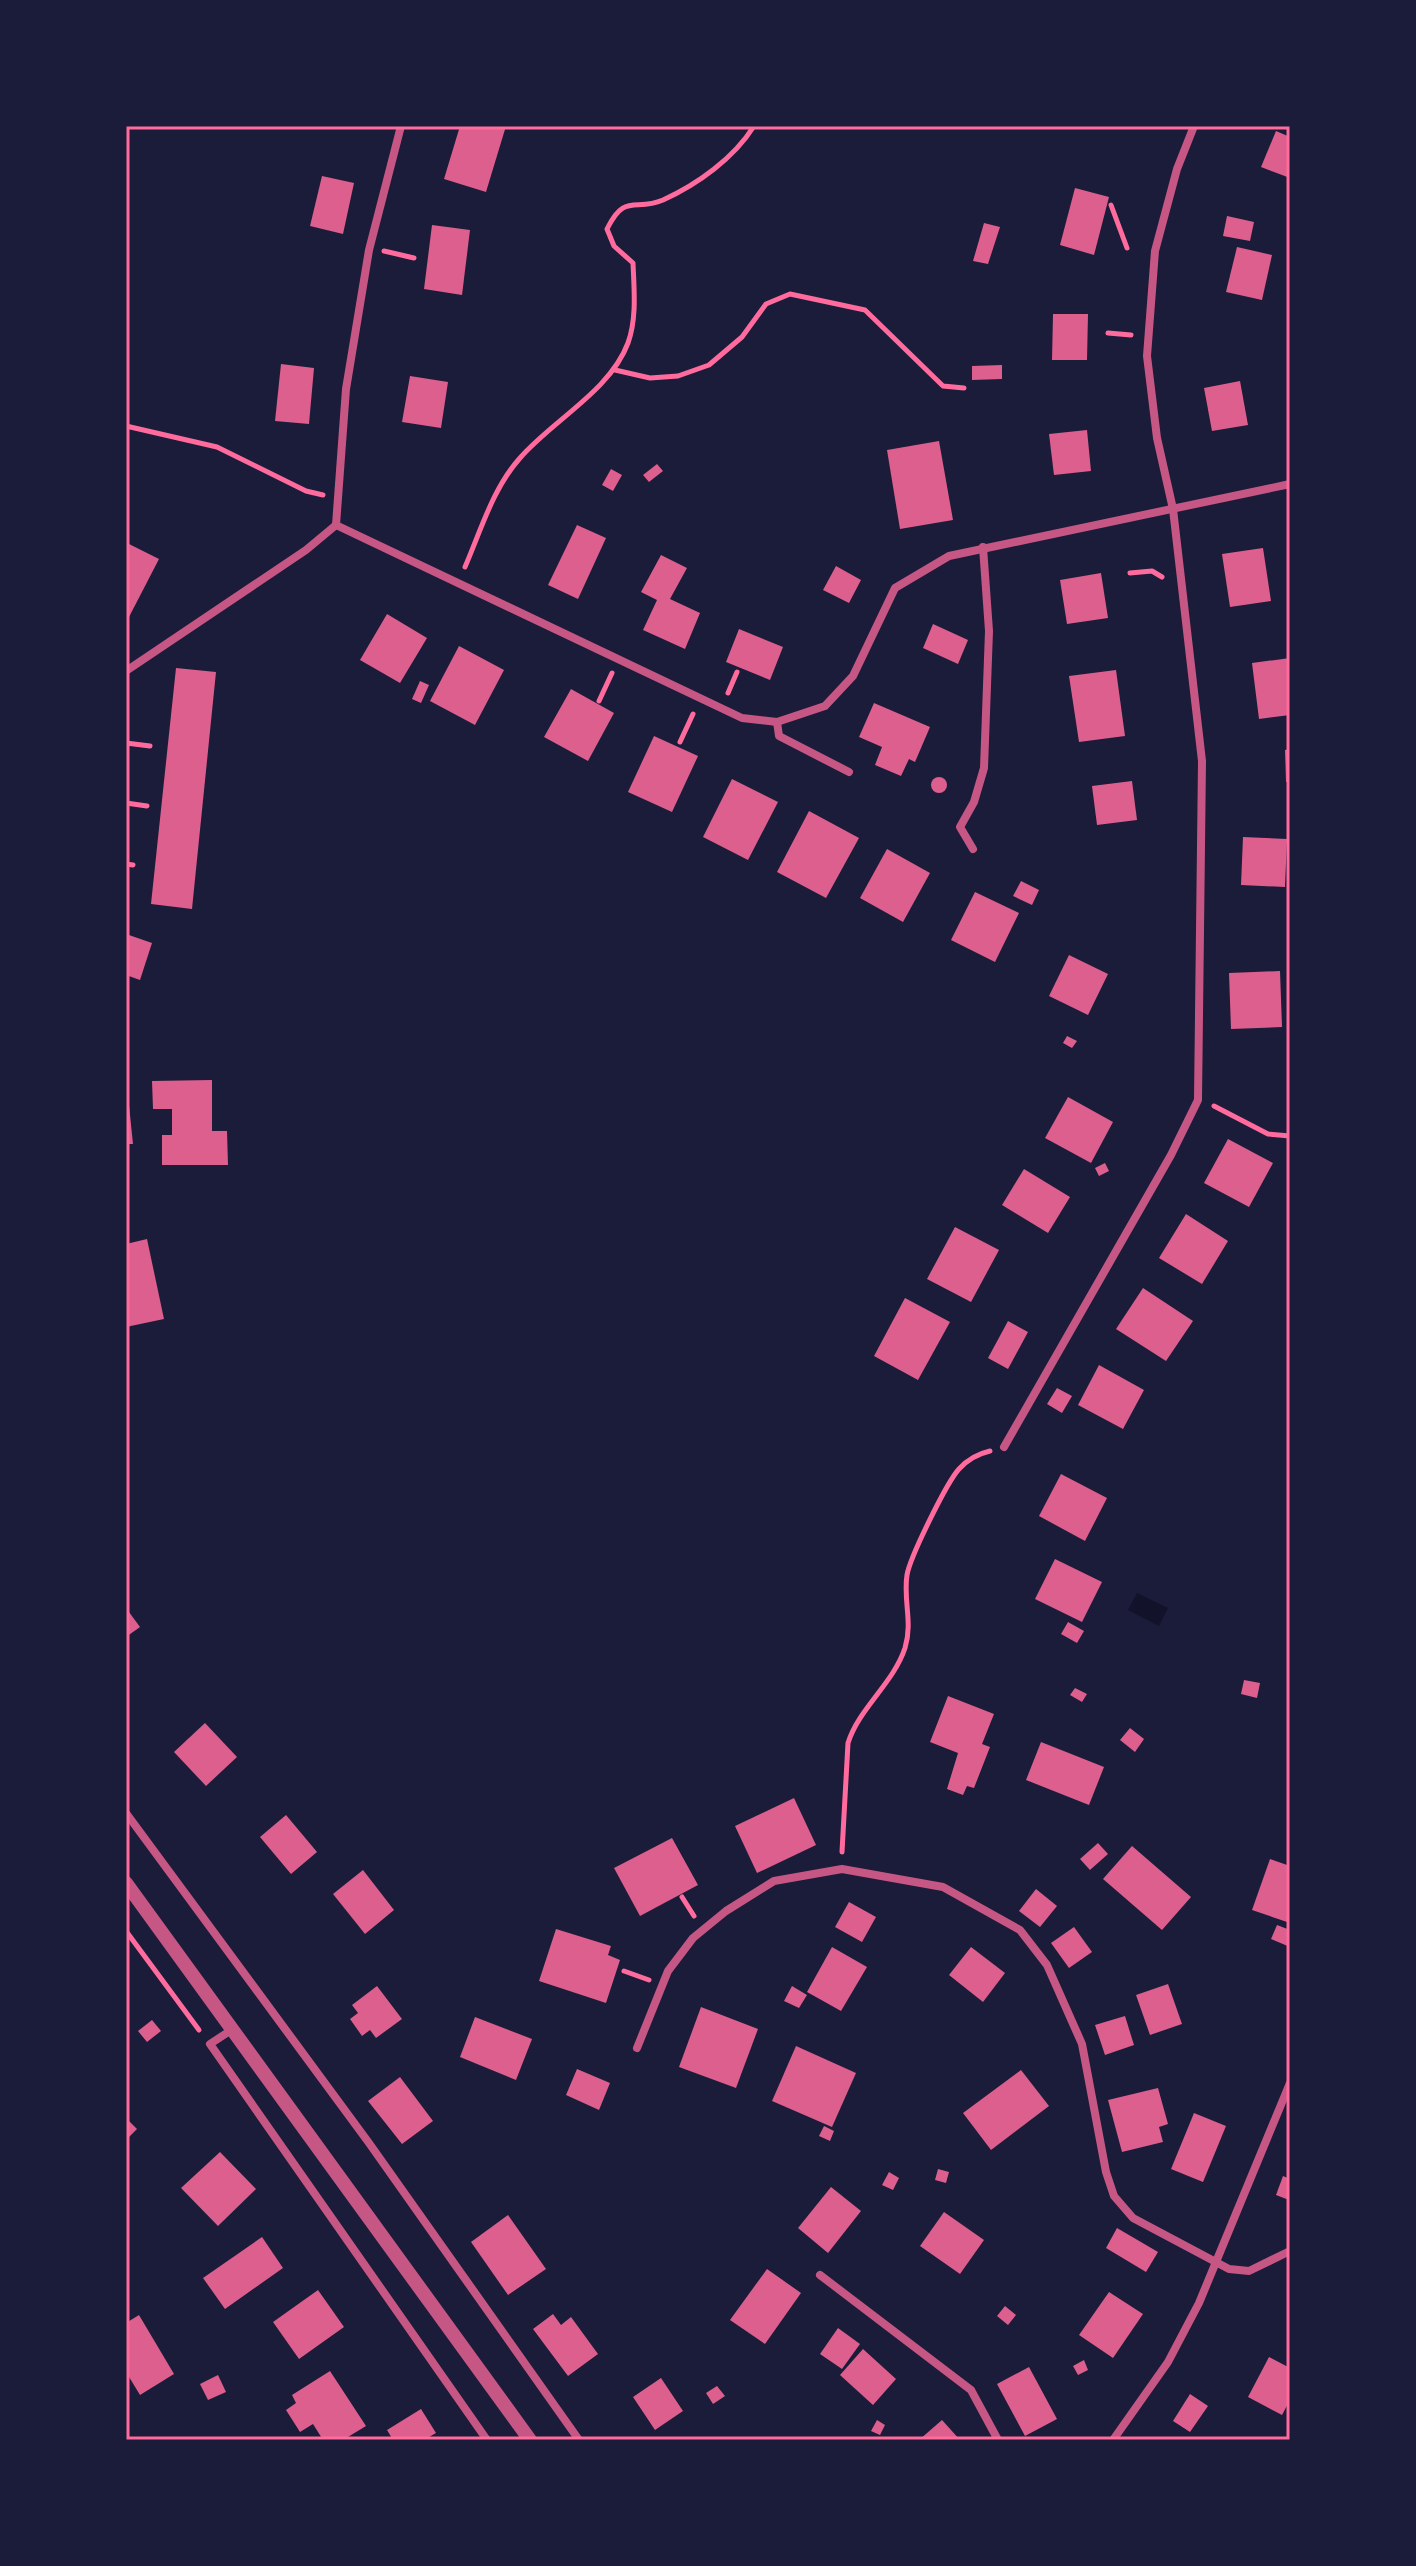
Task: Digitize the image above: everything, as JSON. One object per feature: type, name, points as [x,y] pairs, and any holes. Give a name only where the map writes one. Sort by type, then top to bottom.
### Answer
[{"type":"street","points":[[336,525],[335,498],[346,389],[370,248],[401,126]]},
{"type":"street","points":[[1004,1447],[1171,1155],[1198,1100],[1202,761],[1173,509],[1157,438],[1147,336],[1155,251],[1177,169],[1194,126]]},
{"type":"street","points":[[336,525],[742,718],[777,722],[825,706],[840,694],[853,676],[895,588],[949,556],[1290,484]]},
{"type":"street","points":[[126,671],[306,550],[336,525]]},
{"type":"street","points":[[973,849],[960,827],[974,802],[984,768],[989,631],[983,547]]},
{"type":"street","points":[[777,722],[779,736],[849,772]]},
{"type":"street","points":[[126,1813],[369,2143],[579,2440]]},
{"type":"street","points":[[637,2048],[668,1971],[693,1938],[726,1911],[774,1881],[842,1869],[943,1887],[1020,1930],[1047,1965],[1082,2044],[1106,2172],[1114,2196],[1133,2218],[1229,2269],[1249,2271],[1290,2251]]},
{"type":"street","points":[[126,1883],[530,2440]]},
{"type":"street","points":[[938,1897],[943,1887]]},
{"type":"street","points":[[234,2028],[210,2044],[487,2440]]},
{"type":"street","points":[[1113,2440],[1168,2362],[1218,2264],[1290,2083]]},
{"type":"street","points":[[820,2275],[971,2390],[998,2440]]},
{"type":"path","points":[[459,582],[496,493],[519,458],[615,370],[629,341],[635,309],[633,263],[614,246],[607,229],[616,211],[632,203],[660,202],[716,168],[754,126]]},
{"type":"path","points":[[1111,205],[1127,248]]},
{"type":"path","points":[[370,248],[414,258]]},
{"type":"path","points":[[615,370],[650,378],[678,376],[709,365],[742,337],[766,304],[790,294],[865,310],[943,386],[964,388]]},
{"type":"path","points":[[1108,333],[1147,336]]},
{"type":"path","points":[[126,426],[217,447],[306,491],[335,498]]},
{"type":"path","points":[[1130,573],[1160,573],[1165,588]]},
{"type":"path","points":[[599,701],[618,659]]},
{"type":"path","points":[[680,742],[700,699]]},
{"type":"path","points":[[126,743],[150,746]]},
{"type":"path","points":[[126,803],[147,806]]},
{"type":"path","points":[[1198,1100],[1268,1134],[1290,1136]]},
{"type":"path","points":[[842,1869],[848,1743],[853,1728],[895,1670],[905,1648],[911,1616],[907,1573],[957,1471],[975,1455],[1004,1447]]},
{"type":"path","points":[[126,1931],[210,2044]]},
{"type":"shaded area","points":[[1137,1593],[1168,1608],[1159,1626],[1128,1610]]},
{"type":"building","points":[[460,126],[506,126],[486,192],[444,179]]},
{"type":"building","points":[[1276,131],[1290,137],[1290,178],[1261,167]]},
{"type":"building","points":[[322,176],[354,183],[343,234],[310,226]]},
{"type":"building","points":[[1075,188],[1109,197],[1094,255],[1060,245]]},
{"type":"building","points":[[1227,216],[1254,222],[1250,241],[1223,236]]},
{"type":"building","points":[[984,223],[1000,227],[988,264],[973,261]]},
{"type":"building","points":[[432,225],[470,230],[462,295],[424,289]]},
{"type":"building","points":[[1237,247],[1272,255],[1262,300],[1226,292]]},
{"type":"building","points":[[1053,314],[1088,314],[1087,360],[1052,360]]},
{"type":"building","points":[[281,364],[314,368],[309,424],[275,421]]},
{"type":"building","points":[[1002,365],[1002,379],[972,380],[972,366]]},
{"type":"building","points":[[410,376],[448,382],[441,428],[402,422]]},
{"type":"building","points":[[1240,381],[1248,425],[1212,431],[1204,388]]},
{"type":"building","points":[[1087,430],[1091,471],[1054,475],[1049,434]]},
{"type":"building","points":[[939,441],[953,520],[900,529],[887,450]]},
{"type":"building","points":[[657,464],[663,471],[649,482],[643,475]]},
{"type":"building","points":[[611,469],[622,475],[613,491],[602,485]]},
{"type":"building","points":[[577,525],[606,538],[578,599],[548,585]]},
{"type":"building","points":[[127,543],[159,559],[129,617],[126,615]]},
{"type":"building","points":[[1263,548],[1271,601],[1230,607],[1222,554]]},
{"type":"building","points":[[661,555],[687,568],[670,599],[700,613],[685,649],[643,630],[657,600],[641,592]]},
{"type":"building","points":[[836,566],[861,580],[849,603],[823,590]]},
{"type":"building","points":[[1101,573],[1108,618],[1067,624],[1060,580]]},
{"type":"building","points":[[387,614],[427,638],[400,683],[360,660]]},
{"type":"building","points":[[933,624],[968,640],[958,664],[923,648]]},
{"type":"building","points":[[739,629],[783,647],[770,680],[726,662]]},
{"type":"building","points":[[459,646],[504,670],[475,725],[430,701]]},
{"type":"building","points":[[1290,658],[1290,715],[1259,719],[1252,663]]},
{"type":"building","points":[[176,668],[216,672],[192,909],[151,904]]},
{"type":"building","points":[[1116,670],[1125,736],[1079,742],[1069,676]]},
{"type":"building","points":[[420,681],[429,685],[421,703],[412,699]]},
{"type":"building","points":[[571,689],[614,713],[588,761],[544,737]]},
{"type":"building","points":[[874,703],[930,727],[915,762],[909,759],[901,776],[875,765],[882,747],[859,737]]},
{"type":"building","points":[[654,736],[698,756],[672,812],[628,792]]},
{"type":"building","points":[[1290,749],[1290,782],[1286,782],[1285,750]]},
{"type":"building","points":[[939,777],[947,785],[939,793],[931,785]]},
{"type":"building","points":[[732,779],[778,802],[748,860],[703,837]]},
{"type":"building","points":[[1132,781],[1137,820],[1097,825],[1092,786]]},
{"type":"building","points":[[809,811],[859,838],[826,898],[777,872]]},
{"type":"building","points":[[1243,837],[1287,839],[1285,887],[1241,885]]},
{"type":"building","points":[[887,849],[930,873],[903,922],[860,898]]},
{"type":"building","points":[[1021,881],[1039,890],[1032,905],[1013,896]]},
{"type":"building","points":[[975,892],[1019,913],[995,962],[951,940]]},
{"type":"building","points":[[126,934],[152,943],[140,980],[126,975]]},
{"type":"building","points":[[1069,955],[1108,974],[1088,1015],[1049,996]]},
{"type":"building","points":[[1280,971],[1282,1027],[1231,1029],[1229,973]]},
{"type":"building","points":[[1067,1036],[1077,1041],[1072,1048],[1063,1043]]},
{"type":"building","points":[[212,1080],[212,1131],[227,1131],[228,1165],[162,1165],[162,1135],[172,1135],[172,1109],[153,1109],[152,1081]]},
{"type":"building","points":[[1068,1097],[1113,1122],[1091,1163],[1045,1138]]},
{"type":"building","points":[[126,1105],[129,1105],[133,1144],[126,1144]]},
{"type":"building","points":[[1228,1139],[1273,1163],[1249,1207],[1204,1183]]},
{"type":"building","points":[[1105,1163],[1109,1171],[1099,1176],[1095,1168]]},
{"type":"building","points":[[1024,1169],[1070,1197],[1048,1233],[1002,1205]]},
{"type":"building","points":[[1186,1214],[1228,1241],[1202,1284],[1159,1258]]},
{"type":"building","points":[[955,1227],[999,1250],[971,1302],[927,1279]]},
{"type":"building","points":[[147,1239],[164,1319],[126,1327],[126,1244]]},
{"type":"building","points":[[1143,1288],[1193,1321],[1166,1361],[1116,1329]]},
{"type":"building","points":[[905,1298],[950,1322],[918,1380],[874,1356]]},
{"type":"building","points":[[1008,1321],[1028,1332],[1008,1369],[988,1358]]},
{"type":"building","points":[[1099,1365],[1144,1390],[1123,1429],[1078,1405]]},
{"type":"building","points":[[1057,1388],[1072,1396],[1062,1413],[1047,1404]]},
{"type":"building","points":[[1061,1474],[1107,1498],[1085,1541],[1039,1516]]},
{"type":"building","points":[[1055,1559],[1102,1582],[1082,1622],[1035,1599]]},
{"type":"building","points":[[126,1608],[140,1627],[126,1637]]},
{"type":"building","points":[[1068,1622],[1084,1631],[1077,1643],[1061,1634]]},
{"type":"building","points":[[1244,1680],[1260,1683],[1257,1698],[1241,1694]]},
{"type":"building","points":[[1075,1688],[1087,1694],[1082,1702],[1070,1695]]},
{"type":"building","points":[[948,1696],[994,1714],[982,1744],[990,1747],[974,1788],[967,1786],[963,1795],[947,1789],[958,1753],[930,1742]]},
{"type":"building","points":[[205,1723],[237,1757],[206,1786],[174,1752]]},
{"type":"building","points":[[1130,1728],[1144,1739],[1135,1752],[1120,1740]]},
{"type":"building","points":[[1041,1742],[1104,1767],[1089,1805],[1026,1780]]},
{"type":"building","points":[[794,1798],[816,1845],[757,1873],[735,1826]]},
{"type":"building","points":[[286,1815],[317,1852],[291,1874],[260,1837]]},
{"type":"building","points":[[672,1838],[698,1885],[640,1916],[614,1868]]},
{"type":"building","points":[[1098,1843],[1108,1854],[1090,1870],[1080,1859]]},
{"type":"building","points":[[1132,1846],[1191,1897],[1162,1930],[1103,1879]]},
{"type":"building","points":[[1270,1859],[1290,1866],[1290,1923],[1252,1910]]},
{"type":"building","points":[[363,1870],[394,1910],[365,1934],[333,1894]]},
{"type":"building","points":[[1036,1889],[1057,1906],[1040,1927],[1019,1911]]},
{"type":"building","points":[[849,1902],[876,1917],[862,1942],[835,1927]]},
{"type":"building","points":[[1277,1925],[1290,1930],[1290,1947],[1271,1939]]},
{"type":"building","points":[[1074,1927],[1092,1952],[1069,1968],[1051,1943]]},
{"type":"building","points":[[556,1929],[611,1946],[608,1955],[620,1960],[606,2003],[539,1981]]},
{"type":"building","points":[[832,1947],[867,1967],[841,2011],[807,1992]]},
{"type":"building","points":[[971,1947],[1005,1973],[983,2002],[949,1975]]},
{"type":"building","points":[[1168,1984],[1182,2024],[1150,2035],[1136,1995]]},
{"type":"building","points":[[377,1986],[402,2019],[376,2038],[370,2030],[362,2036],[350,2019],[358,2013],[352,2005]]},
{"type":"building","points":[[792,1986],[807,1995],[799,2008],[784,2001]]},
{"type":"building","points":[[701,2007],[758,2029],[736,2088],[679,2067]]},
{"type":"building","points":[[1125,2016],[1134,2045],[1105,2055],[1095,2025]]},
{"type":"building","points":[[475,2017],[532,2039],[516,2080],[460,2057]]},
{"type":"building","points":[[152,2020],[161,2031],[147,2042],[138,2031]]},
{"type":"building","points":[[796,2046],[856,2073],[832,2127],[772,2101]]},
{"type":"building","points":[[577,2069],[610,2083],[599,2110],[566,2095]]},
{"type":"building","points":[[1021,2070],[1049,2106],[991,2150],[963,2113]]},
{"type":"building","points":[[400,2077],[433,2121],[402,2144],[368,2101]]},
{"type":"building","points":[[1158,2088],[1168,2124],[1159,2127],[1163,2142],[1122,2152],[1108,2100]]},
{"type":"building","points":[[1194,2113],[1226,2126],[1203,2182],[1171,2169]]},
{"type":"building","points":[[126,2118],[137,2129],[126,2140]]},
{"type":"building","points":[[824,2126],[834,2131],[830,2141],[819,2136]]},
{"type":"building","points":[[220,2152],[256,2189],[218,2226],[181,2188]]},
{"type":"building","points":[[938,2169],[949,2172],[946,2183],[935,2180]]},
{"type":"building","points":[[889,2172],[899,2178],[893,2190],[882,2185]]},
{"type":"building","points":[[1283,2176],[1290,2179],[1289,2200],[1276,2195]]},
{"type":"building","points":[[831,2187],[861,2211],[828,2253],[798,2228]]},
{"type":"building","points":[[944,2212],[984,2240],[960,2274],[920,2246]]},
{"type":"building","points":[[508,2215],[546,2269],[508,2295],[471,2242]]},
{"type":"building","points":[[1117,2228],[1158,2252],[1146,2272],[1106,2248]]},
{"type":"building","points":[[262,2237],[283,2268],[225,2309],[203,2278]]},
{"type":"building","points":[[767,2269],[801,2293],[765,2344],[730,2320]]},
{"type":"building","points":[[318,2290],[344,2327],[299,2359],[273,2322]]},
{"type":"building","points":[[1109,2292],[1143,2314],[1113,2358],[1079,2335]]},
{"type":"building","points":[[1005,2306],[1016,2315],[1008,2325],[997,2316]]},
{"type":"building","points":[[553,2314],[561,2325],[571,2317],[598,2354],[568,2376],[533,2329]]},
{"type":"building","points":[[139,2315],[174,2374],[140,2395],[126,2372],[126,2323]]},
{"type":"building","points":[[838,2328],[860,2344],[842,2369],[820,2354]]},
{"type":"building","points":[[863,2349],[896,2379],[873,2405],[840,2375]]},
{"type":"building","points":[[1269,2357],[1290,2368],[1290,2400],[1282,2415],[1248,2397]]},
{"type":"building","points":[[1084,2360],[1088,2370],[1078,2375],[1073,2366]]},
{"type":"building","points":[[1029,2367],[1057,2419],[1025,2436],[997,2384]]},
{"type":"building","points":[[330,2371],[366,2426],[343,2440],[323,2440],[313,2424],[300,2432],[286,2410],[296,2403],[292,2395]]},
{"type":"building","points":[[218,2375],[226,2392],[208,2400],[200,2384]]},
{"type":"building","points":[[661,2378],[683,2411],[655,2430],[633,2397]]},
{"type":"building","points":[[717,2386],[725,2396],[713,2404],[706,2393]]},
{"type":"building","points":[[1190,2394],[1208,2406],[1190,2432],[1173,2421]]},
{"type":"building","points":[[421,2409],[436,2433],[424,2440],[393,2440],[387,2430]]},
{"type":"building","points":[[877,2420],[885,2425],[880,2435],[871,2431]]},
{"type":"building","points":[[942,2420],[960,2440],[919,2440]]}]
